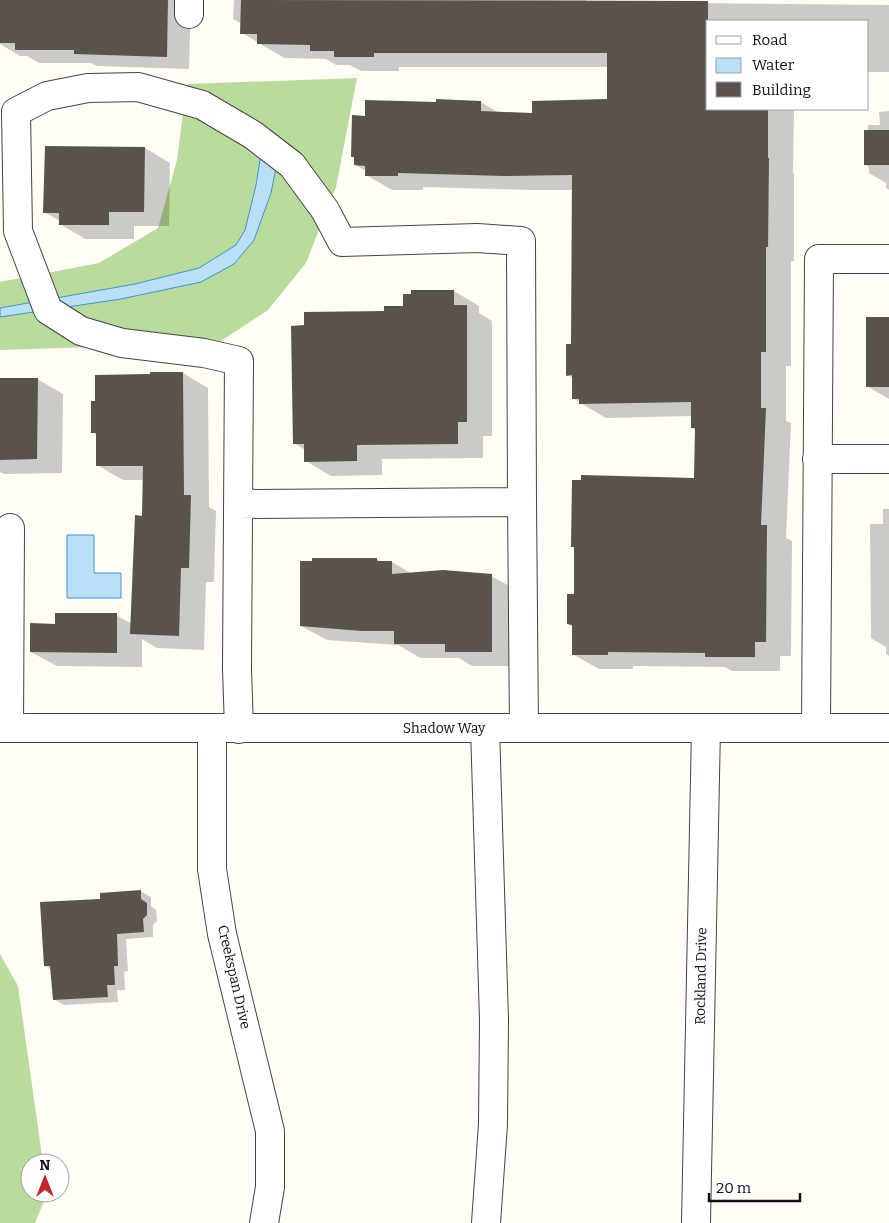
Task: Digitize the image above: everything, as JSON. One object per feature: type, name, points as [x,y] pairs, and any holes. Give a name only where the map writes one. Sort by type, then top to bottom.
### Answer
[{"type":"street","points":[[239,729],[237,668],[238,362],[204,353],[122,343],[81,330],[48,310],[18,231],[16,112],[47,96],[88,88],[138,87],[202,105],[253,135],[292,165],[325,210],[342,242],[477,238],[521,241],[524,728]]},
{"type":"street","points":[[816,728],[819,259],[889,259]]},
{"type":"street","points":[[817,459],[889,459]]},
{"type":"street","points":[[238,504],[522,502]]},
{"type":"street","points":[[4,728],[10,528]]},
{"type":"street","name":"Shadow Way","points":[[4,728],[889,728]]},
{"type":"street","points":[[485,728],[494,1020],[493,1124],[486,1223]]},
{"type":"street","name":"Rockland Drive","points":[[696,1223],[706,728]]},
{"type":"street","name":"Creekspan Drive","points":[[212,729],[212,869],[222,934],[270,1131],[270,1187],[264,1223]]},
{"type":"green space","points":[[357,78],[336,187],[306,263],[268,310],[218,343],[0,350],[0,282],[99,263],[158,228],[177,160],[187,84]]},
{"type":"green space","points":[[0,954],[18,986],[42,1153],[20,1153],[20,1203],[43,1203],[35,1223],[0,1223]]},
{"type":"water","points":[[262,148],[277,163],[271,193],[254,240],[234,264],[201,282],[121,299],[0,317],[0,308],[135,284],[199,268],[236,245],[245,230],[256,185]]},
{"type":"water","points":[[67,535],[94,535],[94,573],[121,573],[121,598],[67,598]]},
{"type":"building","points":[[0,0],[168,0],[167,57],[74,54],[74,50],[15,50],[15,43],[0,43]]},
{"type":"building","points":[[241,0],[708,1],[708,20],[706,20],[706,110],[768,110],[766,352],[761,352],[761,408],[766,408],[761,525],[767,525],[766,642],[755,642],[755,657],[705,657],[705,653],[608,652],[608,655],[572,655],[572,625],[567,624],[567,594],[574,594],[574,547],[571,547],[572,480],[581,480],[581,475],[694,478],[695,428],[691,428],[691,402],[579,404],[579,399],[572,399],[572,375],[566,376],[566,344],[571,344],[572,175],[504,176],[398,173],[398,176],[365,176],[365,166],[354,165],[354,157],[351,157],[352,115],[365,116],[365,100],[436,102],[436,99],[481,101],[481,111],[532,113],[532,101],[607,99],[607,53],[374,53],[374,57],[334,57],[334,51],[310,51],[310,45],[257,44],[257,34],[240,34]]},
{"type":"building","points":[[864,130],[889,130],[889,165],[864,165]]},
{"type":"building","points":[[45,146],[145,147],[144,212],[109,212],[109,225],[59,225],[59,213],[43,213]]},
{"type":"building","points":[[411,290],[454,290],[454,305],[467,305],[467,422],[458,422],[458,444],[357,445],[357,461],[304,462],[304,444],[293,444],[291,326],[304,325],[304,312],[384,311],[384,306],[403,306],[403,294],[411,294]]},
{"type":"building","points":[[866,317],[889,317],[889,387],[866,387]]},
{"type":"building","points":[[150,372],[183,372],[184,495],[191,495],[189,568],[181,568],[179,636],[130,634],[135,515],[142,516],[143,466],[96,466],[96,433],[91,433],[91,401],[95,401],[95,375],[150,374]]},
{"type":"building","points":[[0,378],[38,378],[37,459],[0,460]]},
{"type":"building","points":[[312,558],[377,558],[377,561],[392,561],[392,574],[443,570],[492,574],[492,652],[445,652],[445,644],[394,644],[394,631],[362,631],[300,626],[300,561],[312,561]]},
{"type":"building","points":[[55,613],[117,613],[117,653],[30,652],[30,623],[55,624]]},
{"type":"building","points":[[141,890],[141,899],[147,903],[147,915],[143,919],[144,932],[117,934],[118,966],[114,966],[115,985],[107,985],[108,997],[53,1000],[50,966],[44,966],[40,902],[100,899],[100,893]]}]
